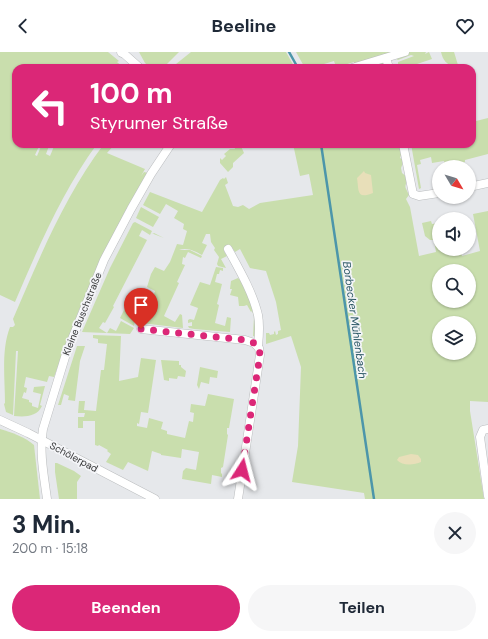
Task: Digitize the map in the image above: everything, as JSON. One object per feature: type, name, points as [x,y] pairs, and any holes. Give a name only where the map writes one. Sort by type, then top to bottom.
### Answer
[{"type":"street","points":[[124,52],[136,64]]},
{"type":"street","points":[[366,64],[406,52]]},
{"type":"street","points":[[386,58],[388,64]]},
{"type":"street","name":"Kleine Buschstraße","points":[[47,499],[41,440],[66,354],[104,260],[151,174],[168,148]]},
{"type":"street","points":[[404,148],[413,194],[416,196],[422,196],[432,194]]},
{"type":"street","points":[[476,186],[488,184]]},
{"type":"street","points":[[228,249],[257,312],[259,327],[258,346],[260,350],[238,499]]},
{"type":"street","points":[[141,329],[245,340],[258,346]]},
{"type":"street","name":"Schölerpad","points":[[0,420],[150,498]]},
{"type":"street","points":[[488,429],[484,430],[480,437],[488,496]]},
{"type":"green space","points":[[0,52],[108,52],[119,61],[117,62],[119,64],[12,64],[12,148],[38,148],[35,155],[37,156],[40,148],[48,148],[46,154],[50,156],[53,148],[94,148],[84,162],[62,201],[42,241],[15,302],[0,295]]},
{"type":"green space","points":[[139,52],[179,52],[167,64],[145,63]]},
{"type":"green space","points":[[191,52],[286,52],[293,64],[176,64]]},
{"type":"green space","points":[[296,52],[426,52],[425,54],[429,52],[432,59],[417,64],[398,64],[398,62],[414,56],[411,55],[398,60],[393,57],[389,64],[354,64],[354,62],[347,64],[335,64],[334,61],[324,64],[303,64]]},
{"type":"green space","points":[[441,52],[454,52],[458,64],[446,63]]},
{"type":"green space","points":[[488,118],[488,154],[465,160],[432,160],[432,163],[431,157],[420,160],[421,164],[417,165],[421,188],[419,189],[412,148],[476,148],[476,121]]},
{"type":"green space","points":[[101,148],[111,148],[107,153],[145,169],[141,176],[144,172],[148,173],[96,270],[79,310],[54,377],[49,376],[47,382],[26,377],[24,387],[27,388],[26,393],[24,392],[22,398],[29,400],[29,402],[32,403],[32,406],[38,408],[41,394],[33,392],[34,387],[45,386],[40,410],[30,416],[14,416],[18,351],[16,351],[13,415],[6,412],[4,404],[4,355],[7,336],[10,327],[15,325],[13,319],[53,229],[64,207]]},
{"type":"green space","points":[[242,148],[244,153],[233,163],[233,167],[228,172],[220,163],[220,158],[222,160],[226,156],[224,154],[230,149]]},
{"type":"green space","points":[[294,148],[400,148],[400,158],[404,160],[401,168],[402,173],[408,178],[406,187],[409,195],[406,199],[410,207],[419,256],[432,253],[432,256],[476,256],[476,252],[480,251],[476,230],[476,213],[488,211],[488,402],[470,401],[470,411],[484,499],[365,499],[364,493],[292,482],[298,446],[301,367],[291,336],[266,344],[266,333],[269,333],[270,335],[274,334],[275,331],[276,335],[278,334],[278,331],[281,330],[276,302],[266,271],[250,268],[240,249],[235,252],[231,246],[224,251],[227,256],[221,259],[226,268],[218,266],[217,264],[219,257],[214,250],[215,248],[211,242],[210,234],[206,234],[202,243],[207,245],[202,255],[188,249],[179,250],[190,250],[202,256],[201,258],[188,252],[185,258],[183,257],[182,264],[185,265],[177,282],[179,283],[164,316],[175,322],[180,314],[182,315],[183,328],[141,323],[140,320],[143,308],[149,310],[155,291],[147,287],[151,274],[155,267],[164,271],[170,262],[177,244],[183,245],[187,231],[183,229],[184,224],[174,218],[178,211],[166,204],[160,214],[143,205],[150,192],[202,212],[220,180],[226,177],[228,183],[225,185],[233,206],[238,207],[243,205],[249,209],[260,203],[313,195],[309,174],[300,176]]},
{"type":"green space","points":[[141,207],[159,217],[153,227],[136,218]]},
{"type":"green space","points":[[431,221],[432,240],[430,240],[425,236],[422,223]]},
{"type":"green space","points":[[135,222],[152,231],[150,235],[142,230],[139,236],[147,240],[113,306],[114,307],[105,323],[103,322],[99,328],[107,333],[110,328],[116,331],[121,321],[134,328],[130,334],[82,332],[110,268],[133,223]]},
{"type":"green space","points":[[216,267],[223,268],[223,271],[220,270],[219,274],[217,274],[215,282],[222,284],[217,304],[219,305],[215,323],[225,326],[227,317],[231,318],[230,332],[189,328],[188,326],[192,326],[192,322],[188,323],[188,320],[194,320],[198,308],[190,305],[200,282],[210,285]]},
{"type":"green space","points":[[238,278],[246,290],[254,316],[247,305],[239,306],[238,297],[230,295],[232,289],[230,289],[231,281]]},
{"type":"green space","points":[[127,304],[137,309],[134,326],[120,318]]},
{"type":"green space","points":[[254,316],[256,323],[256,337],[253,336]]},
{"type":"green space","points":[[93,335],[121,336],[119,381],[138,377],[141,358],[156,360],[148,413],[141,412],[139,424],[137,423],[137,426],[147,428],[149,418],[163,422],[161,429],[167,431],[167,434],[185,438],[189,421],[193,422],[194,413],[190,412],[191,404],[205,406],[208,394],[234,399],[229,428],[227,428],[228,435],[223,467],[221,468],[222,477],[212,475],[211,484],[182,479],[183,471],[186,468],[196,470],[199,452],[182,449],[181,458],[161,455],[152,451],[148,471],[128,462],[123,470],[106,462],[111,454],[107,451],[108,450],[99,445],[95,445],[95,421],[83,421],[83,428],[78,428],[78,417],[84,417],[85,413],[78,413],[79,401],[85,401],[84,410],[96,411],[101,370],[104,370],[107,344],[98,343],[98,339],[93,338]]},
{"type":"green space","points":[[77,346],[85,346],[80,361],[75,401],[68,400],[69,396],[64,394],[61,405],[58,405]]},
{"type":"green space","points":[[161,360],[179,361],[179,365],[181,365],[181,367],[186,371],[185,377],[178,376],[177,379],[169,378],[169,381],[164,380]]},
{"type":"green space","points":[[200,367],[218,371],[217,378],[210,377],[209,384],[201,382],[199,389],[197,385]]},
{"type":"green space","points":[[0,429],[22,437],[34,445],[40,499],[0,499]]},
{"type":"green space","points":[[55,463],[74,471],[81,476],[77,482],[77,499],[59,499]]},
{"type":"sand","points":[[364,171],[365,173],[371,175],[373,193],[368,195],[359,193],[358,190],[357,178]]},
{"type":"sand","points":[[411,454],[418,455],[421,462],[408,464],[397,460],[399,457]]},
{"type":"waterway","name":"Borbecker Mühlenbach","points":[[289,52],[296,64]]},
{"type":"waterway","name":"Borbecker Mühlenbach","points":[[322,148],[374,499]]},
{"type":"route","points":[[141,329],[245,340],[258,346],[260,355],[242,470]]}]
